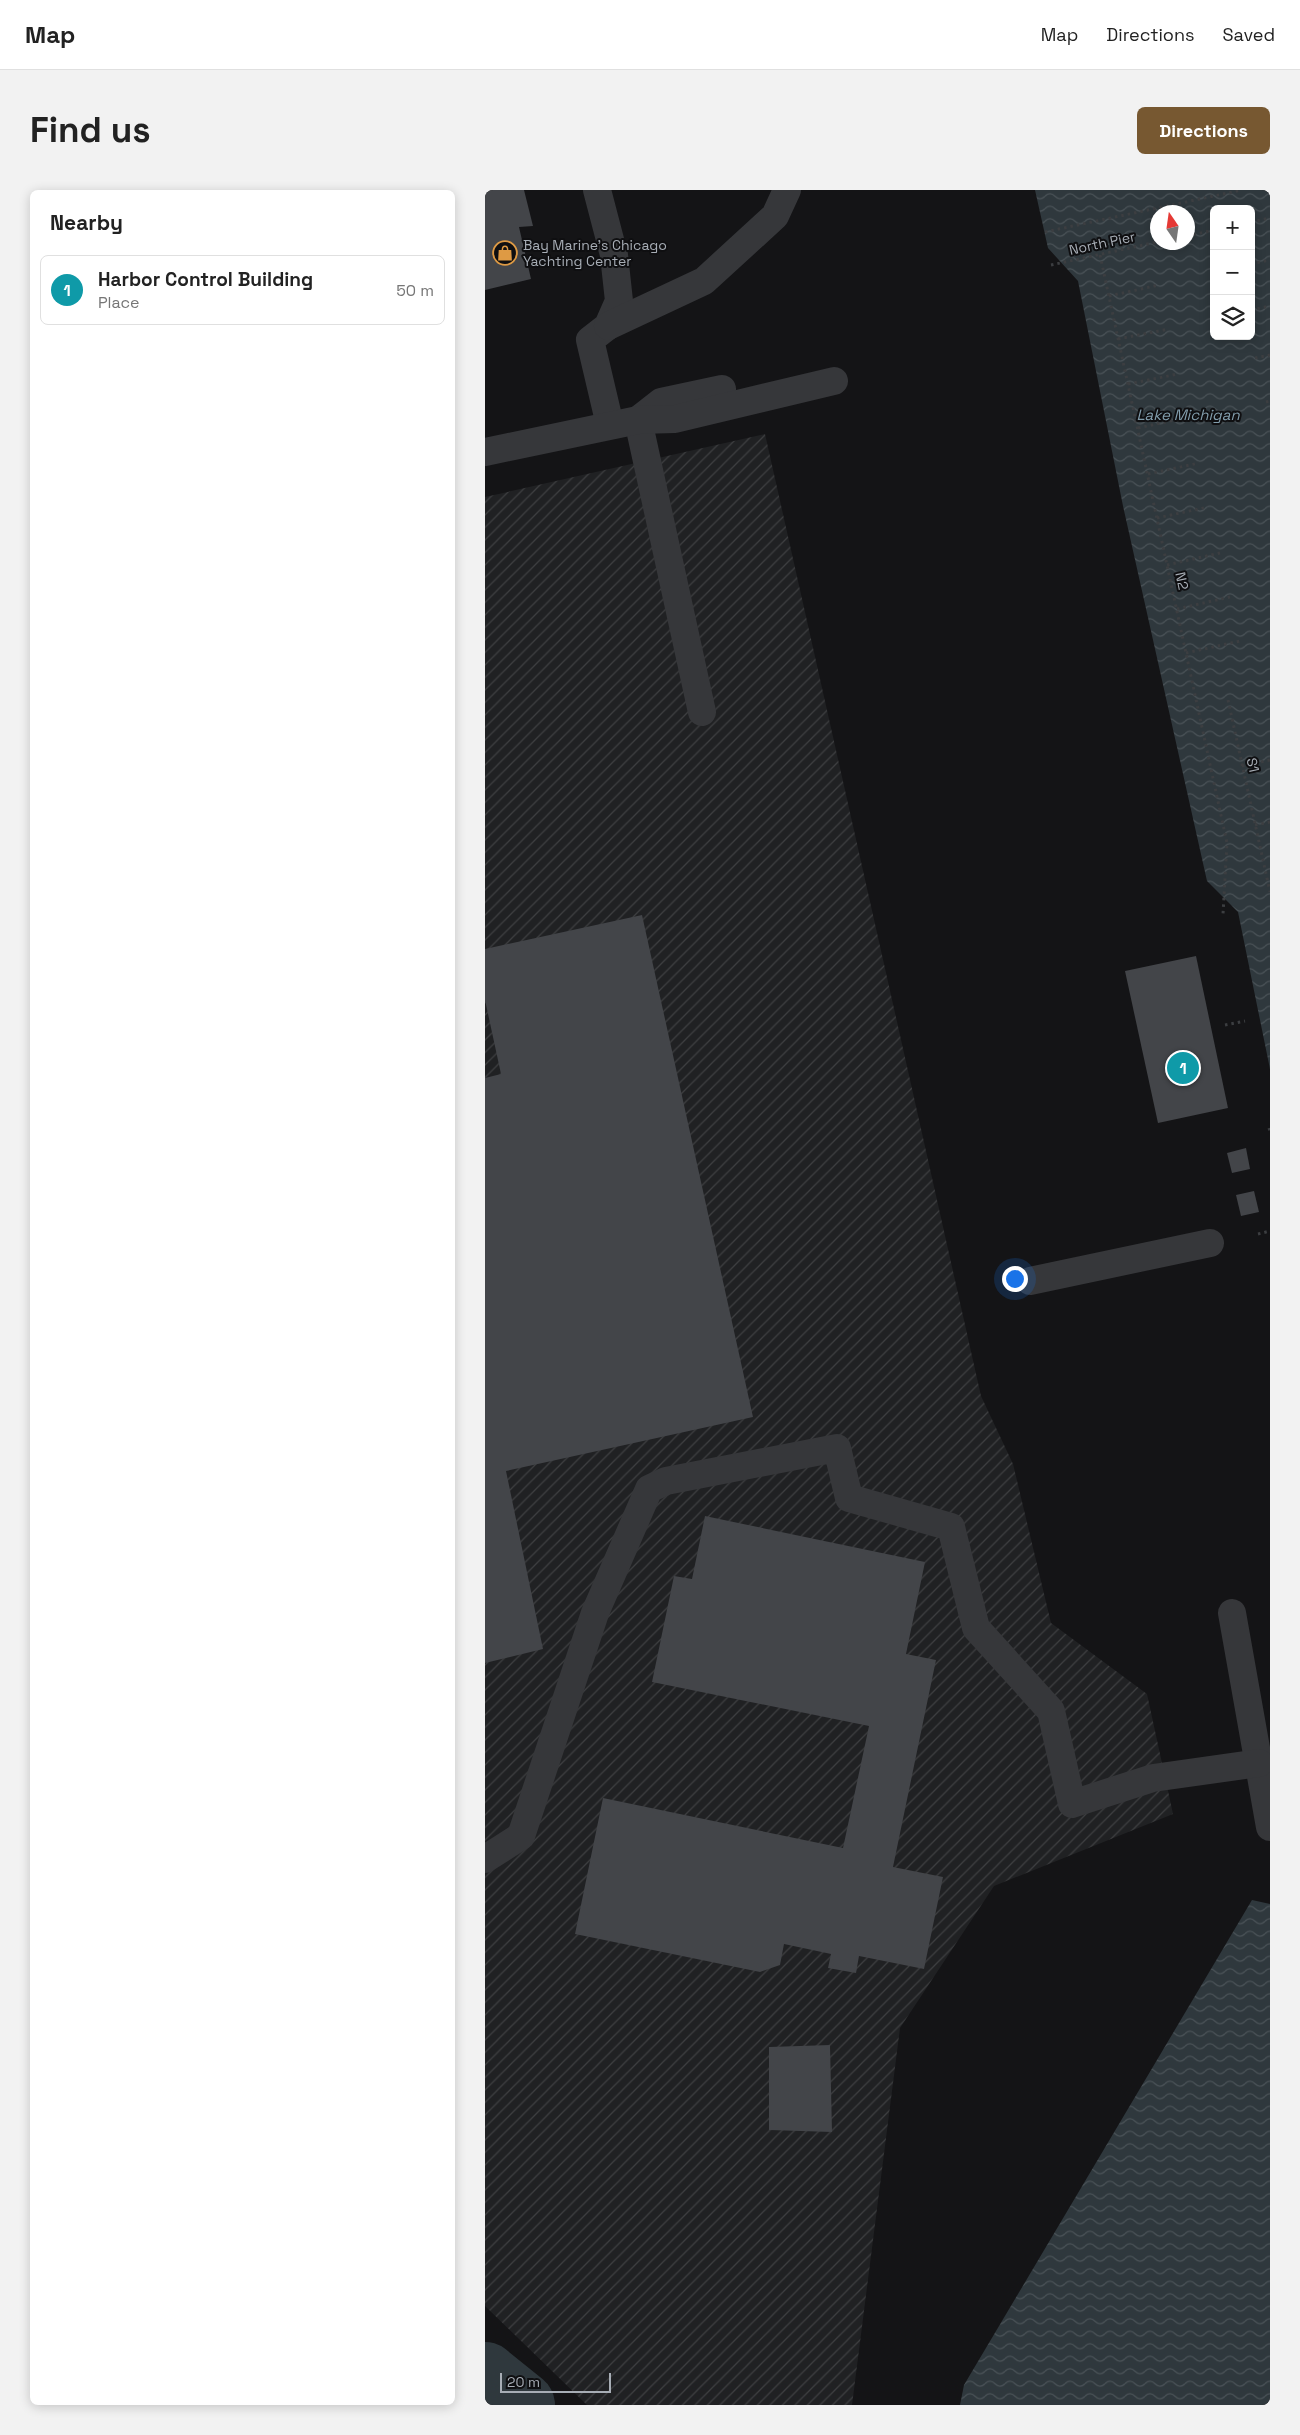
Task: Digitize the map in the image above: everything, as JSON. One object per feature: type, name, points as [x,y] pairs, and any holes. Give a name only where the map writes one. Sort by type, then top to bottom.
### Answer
[{"type":"lane","points":[[597,190],[614,255],[619,300],[608,326]]},
{"type":"lane","points":[[610,425],[590,340],[608,326],[704,281],[775,216],[787,190]]},
{"type":"lane","points":[[485,452],[638,420],[675,419],[834,381],[789,376],[661,402],[638,420]]},
{"type":"lane","points":[[638,420],[702,712]]},
{"type":"lane","points":[[1030,1280],[1210,1243]]},
{"type":"lane","points":[[485,1859],[521,1836],[595,1613],[649,1489],[666,1481],[837,1448],[849,1498],[951,1527],[976,1628],[1051,1711],[1072,1804],[1153,1778],[1259,1763]]},
{"type":"lane","points":[[1232,1612],[1270,1826]]},
{"type":"path","points":[[1045,232],[1242,190]]},
{"type":"path","points":[[1255,221],[1270,218]]},
{"type":"path","points":[[1195,234],[1210,231]]},
{"type":"path","name":"North Pier","points":[[1051,265],[1150,244]]},
{"type":"path","name":"N2","points":[[1100,255],[1227,843],[1223,914]]},
{"type":"path","points":[[1255,263],[1270,260]]},
{"type":"path","points":[[1109,296],[1159,285]]},
{"type":"path","points":[[1255,309],[1270,306]]},
{"type":"path","points":[[1118,338],[1169,329]]},
{"type":"path","points":[[1255,358],[1270,355]]},
{"type":"path","points":[[1128,384],[1178,374]]},
{"type":"path","points":[[1138,428],[1189,417]]},
{"type":"path","points":[[1148,474],[1199,463]]},
{"type":"path","points":[[1157,518],[1208,507]]},
{"type":"path","points":[[1167,565],[1219,553]]},
{"type":"path","points":[[1177,609],[1230,597]]},
{"type":"path","points":[[1186,653],[1240,641]]},
{"type":"path","name":"S1","points":[[1229,700],[1270,892]]},
{"type":"path","points":[[1242,766],[1270,760]]},
{"type":"path","points":[[1255,825],[1270,822]]},
{"type":"path","points":[[1225,1025],[1245,1021]]},
{"type":"path","points":[[1258,1234],[1270,1231]]},
{"type":"shaded area","points":[[765,434],[981,1396],[1013,1464],[1051,1623],[1147,1694],[1173,1814],[994,1886],[900,2028],[852,2405],[587,2405],[485,2306],[485,497]]},
{"type":"water","name":"Lake Michigan","points":[[1035,190],[1270,190],[1270,1069],[1238,912],[1207,881],[1123,506],[1078,281],[1048,248]]},
{"type":"water","points":[[1252,1900],[1270,1904],[1270,2405],[960,2405],[964,2385]]},
{"type":"building","name":"Bay Marine's Chicago Yachting Center","points":[[485,190],[524,190],[533,226],[519,227],[531,279],[485,290]]},
{"type":"building","points":[[642,915],[753,1417],[506,1471],[543,1649],[485,1663],[485,1078],[501,1074],[485,1000],[485,949]]},
{"type":"building","points":[[1196,956],[1228,1108],[1158,1123],[1125,971]]},
{"type":"building","points":[[1246,1148],[1250,1169],[1232,1173],[1227,1153]]},
{"type":"building","points":[[1254,1191],[1259,1212],[1241,1216],[1236,1195]]},
{"type":"building","points":[[705,1516],[925,1562],[906,1654],[936,1660],[893,1867],[943,1877],[924,1969],[859,1956],[856,1973],[828,1968],[831,1954],[784,1944],[780,1965],[760,1972],[575,1934],[603,1798],[843,1848],[869,1726],[652,1682],[674,1576],[692,1579]]},
{"type":"building","points":[[830,2045],[832,2132],[769,2130],[769,2047]]},
{"type":"waterway","points":[[485,2375],[522,2405]]},
{"type":"place","name":"Bay Marine's Chicago Yachting Center","points":[[505,253]]},
{"type":"place","name":"Harbor Control Building","points":[[1183,1068]]}]
